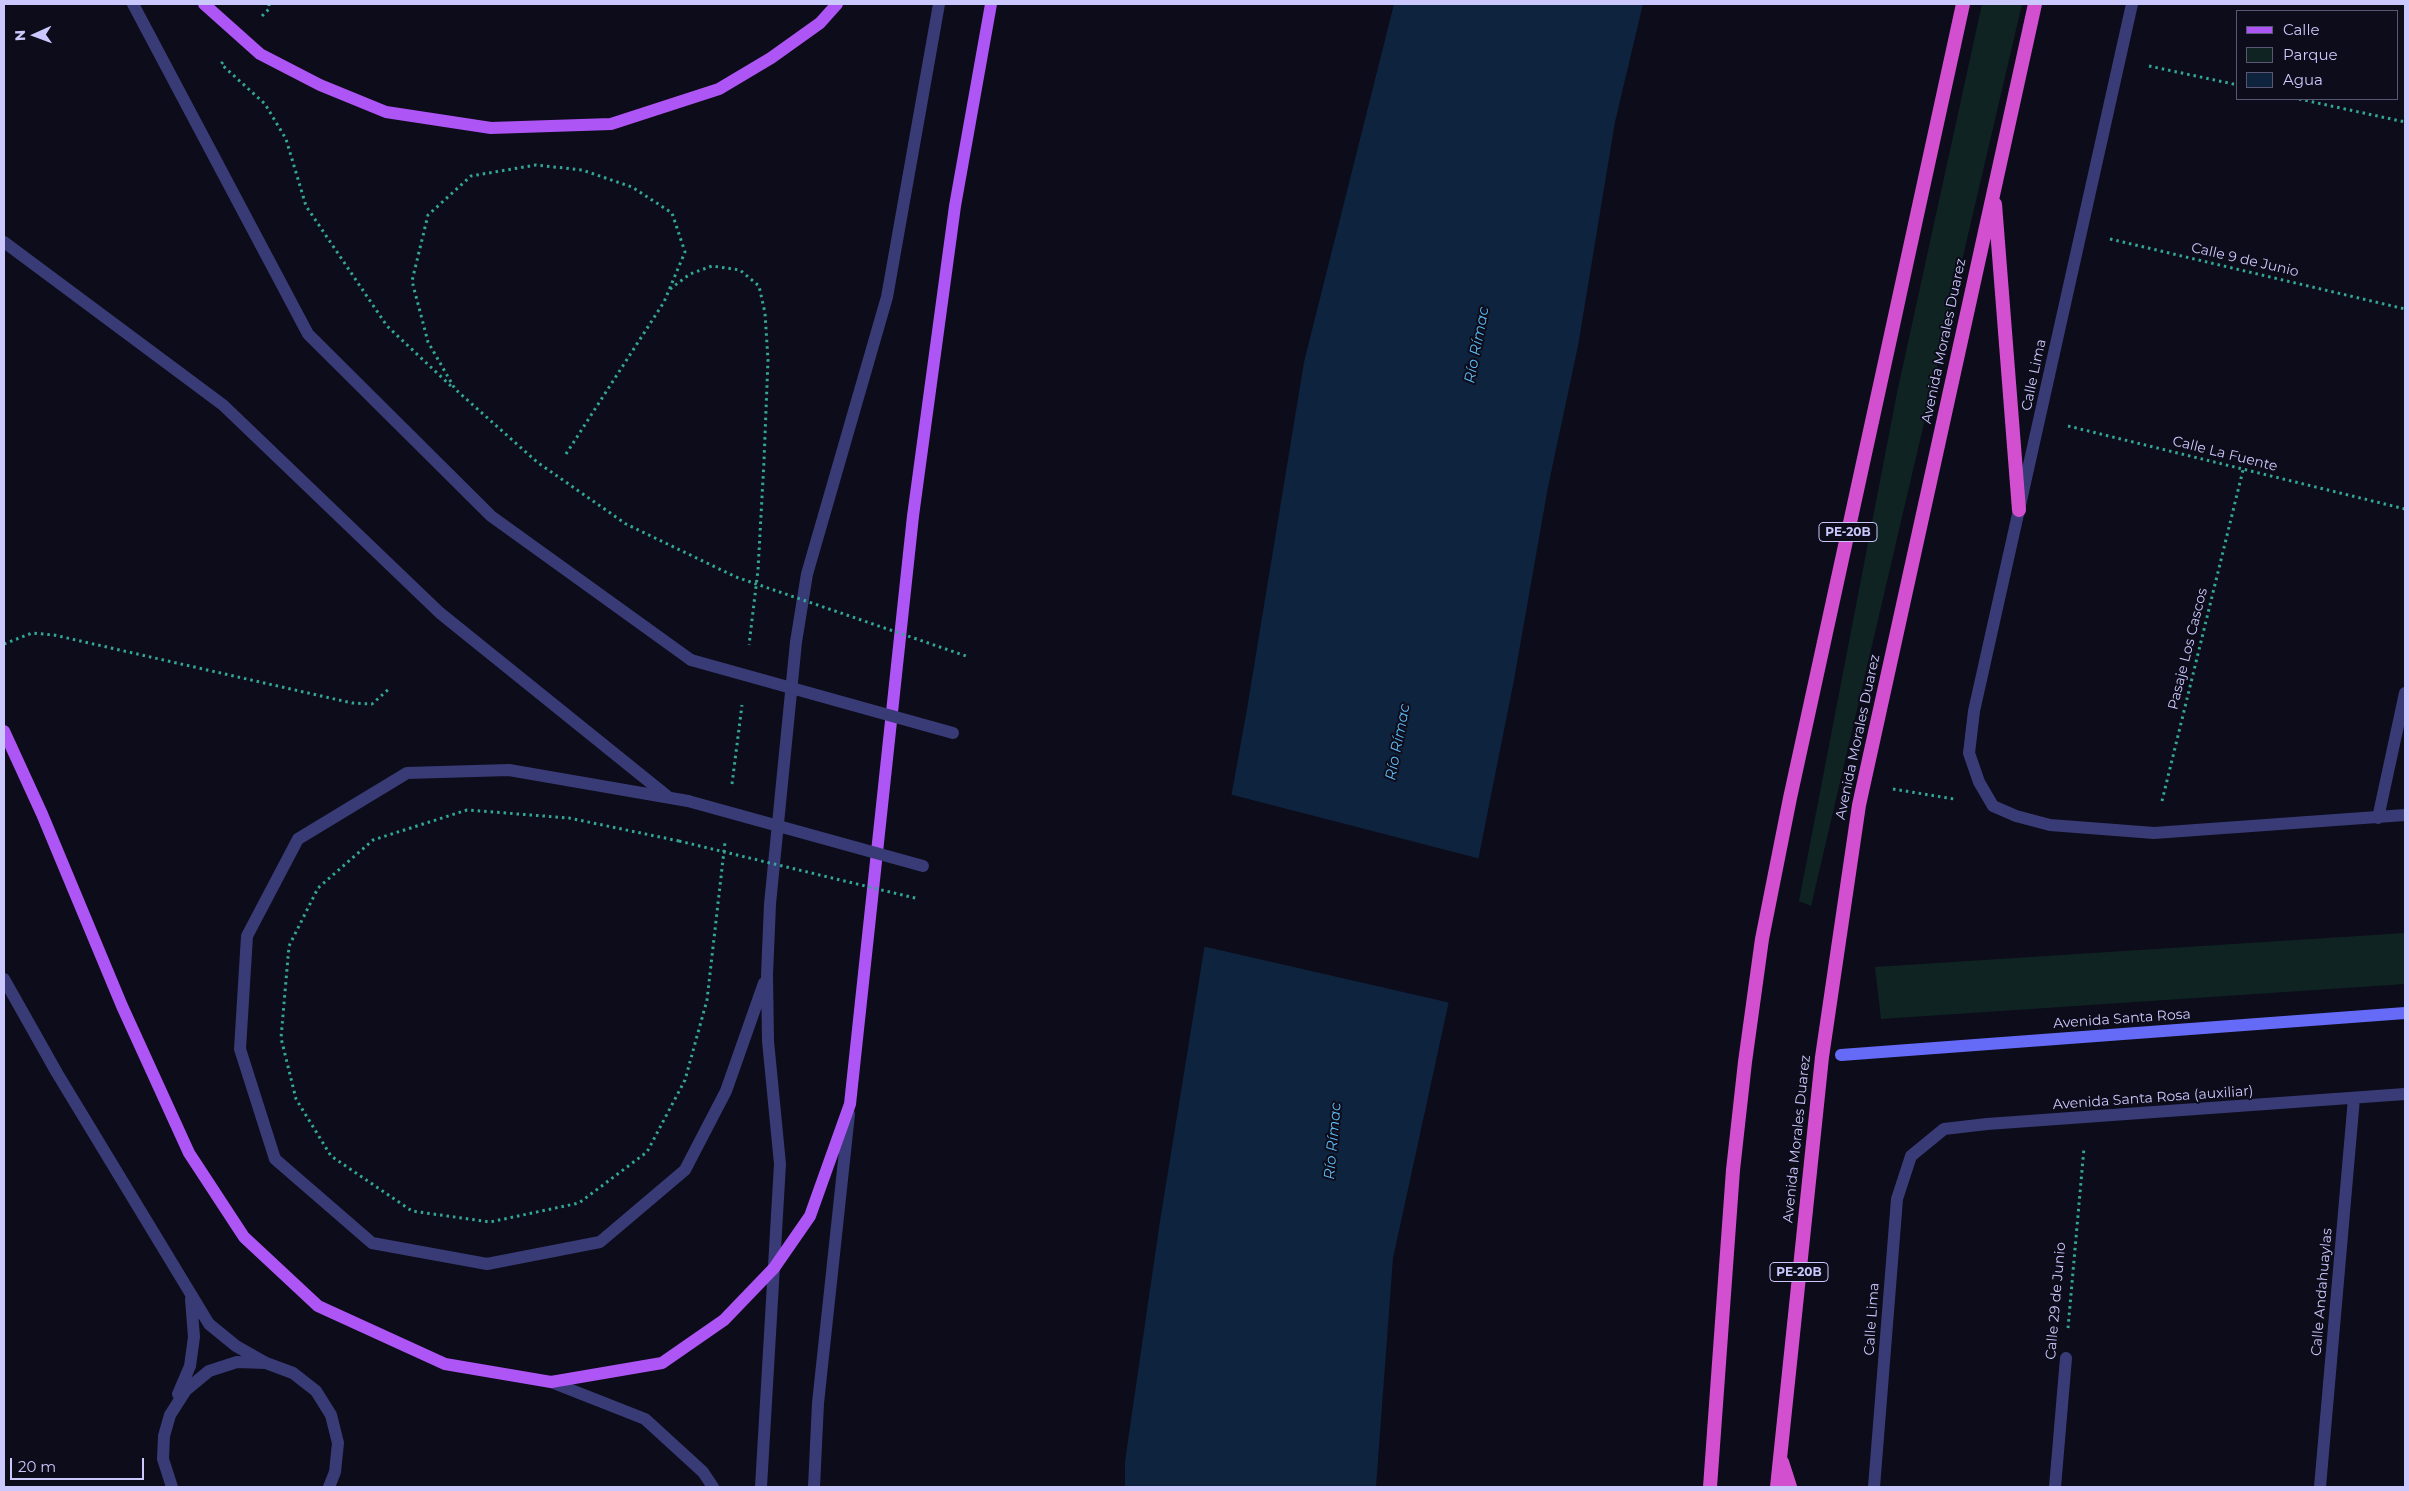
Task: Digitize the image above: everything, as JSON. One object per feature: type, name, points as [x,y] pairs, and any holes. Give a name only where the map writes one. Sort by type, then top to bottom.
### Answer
[{"type":"highway","name":"PE-20B","points":[[1710,1487],[1733,1170],[1745,1062],[1762,939],[1790,798],[1963,4]]},
{"type":"highway","name":"Avenida Morales Duarez","points":[[1777,1487],[1822,1057],[1838,934],[1863,784],[2035,4]]},
{"type":"highway","points":[[1994,188],[2019,510]]},
{"type":"highway","points":[[1780,1454],[1790,1487]]},
{"type":"main road","points":[[204,4],[260,54],[320,85],[386,112],[491,128],[611,124],[665,108],[719,88],[771,58],[820,23],[838,4]]},
{"type":"main road","points":[[4,731],[42,814],[122,1006],[189,1153],[244,1237],[318,1306],[445,1364],[551,1382],[662,1363],[724,1320],[774,1268],[810,1216],[850,1104],[913,516],[955,206],[991,4]]},
{"type":"main road","name":"Avenida Santa Rosa","points":[[1841,1056],[2405,1013]]},
{"type":"street","points":[[133,4],[308,334],[491,516],[691,660],[953,733]]},
{"type":"street","points":[[761,1487],[780,1164],[768,1041],[767,976],[770,904],[793,671],[807,574],[887,297],[939,4]]},
{"type":"street","name":"Calle Lima","points":[[1993,806],[1979,782],[1969,753],[1974,711],[2132,4]]},
{"type":"street","points":[[4,242],[223,405],[440,613],[668,797]]},
{"type":"street","points":[[2378,818],[2405,693]]},
{"type":"street","points":[[767,976],[726,1091],[685,1170],[600,1242],[487,1264],[372,1243],[275,1159],[240,1049],[247,936],[298,839],[406,773],[509,770],[688,800],[923,866]]},
{"type":"street","points":[[1993,806],[2016,816],[2050,825],[2154,834],[2405,815]]},
{"type":"street","points":[[4,978],[191,1297],[209,1324],[236,1346],[266,1363],[293,1373],[316,1391],[331,1415],[338,1443],[335,1472],[328,1487]]},
{"type":"street","name":"Avenida Santa Rosa (auxiliar)","points":[[1912,1156],[1944,1130],[2086,1117],[2405,1094]]},
{"type":"street","name":"Calle Andahuaylas","points":[[2320,1487],[2354,1098]]},
{"type":"street","points":[[814,1487],[818,1403],[850,1104]]},
{"type":"street","name":"Calle Lima","points":[[1874,1487],[1897,1199],[1912,1156]]},
{"type":"street","points":[[168,1485],[163,1459],[164,1436],[170,1415],[190,1366],[194,1337],[191,1297]]},
{"type":"street","name":"Calle 29 de Junio","points":[[2055,1487],[2066,1358]]},
{"type":"street","points":[[170,1415],[186,1390],[208,1371],[237,1362],[266,1363]]},
{"type":"street","points":[[551,1382],[645,1419],[703,1472],[712,1487]]},
{"type":"path","points":[[245,40],[221,64],[265,104],[286,139],[306,206],[387,326],[537,462],[626,524],[736,577],[969,657]]},
{"type":"path","points":[[2119,59],[2236,85]]},
{"type":"path","points":[[2304,100],[2405,122]]},
{"type":"path","points":[[455,389],[428,342],[412,281],[428,215],[471,176],[536,165],[582,170],[632,187],[672,214],[685,252],[659,310],[566,454]]},
{"type":"path","name":"Calle 9 de Junio","points":[[2080,232],[2405,310]]},
{"type":"path","points":[[670,289],[690,274],[712,266],[740,270],[759,286],[765,312],[768,360],[764,460],[758,570],[748,647]]},
{"type":"path","name":"Calle La Fuente","points":[[2039,420],[2405,509]]},
{"type":"path","name":"Pasaje Los Cascos","points":[[2154,834],[2244,470]]},
{"type":"path","points":[[4,644],[32,633],[54,636],[352,703],[372,704],[390,688]]},
{"type":"path","points":[[731,791],[743,695]]},
{"type":"path","points":[[1863,784],[1993,806]]},
{"type":"path","points":[[726,840],[707,1000],[686,1080],[647,1152],[578,1203],[490,1222],[412,1210],[332,1156],[296,1098],[281,1038],[289,946],[318,888],[373,840],[467,810],[570,818],[679,841],[919,899]]},
{"type":"path","name":"Calle 29 de Junio","points":[[2066,1358],[2086,1117]]},
{"type":"green space","points":[[1982,4],[2022,4],[1811,906],[1799,901],[1897,393]]},
{"type":"green space","points":[[2405,933],[2405,984],[1881,1019],[1875,967]]},
{"type":"water","name":"Río Rímac","points":[[1394,4],[1643,4],[1615,122],[1578,346],[1548,487],[1514,680],[1461,946],[1393,1258],[1376,1487],[1125,1487],[1125,1461],[1160,1221],[1208,925],[1247,709],[1304,362]]},
{"type":"pier","points":[[1229,794],[1481,859],[1451,1003],[1202,946]]}]
